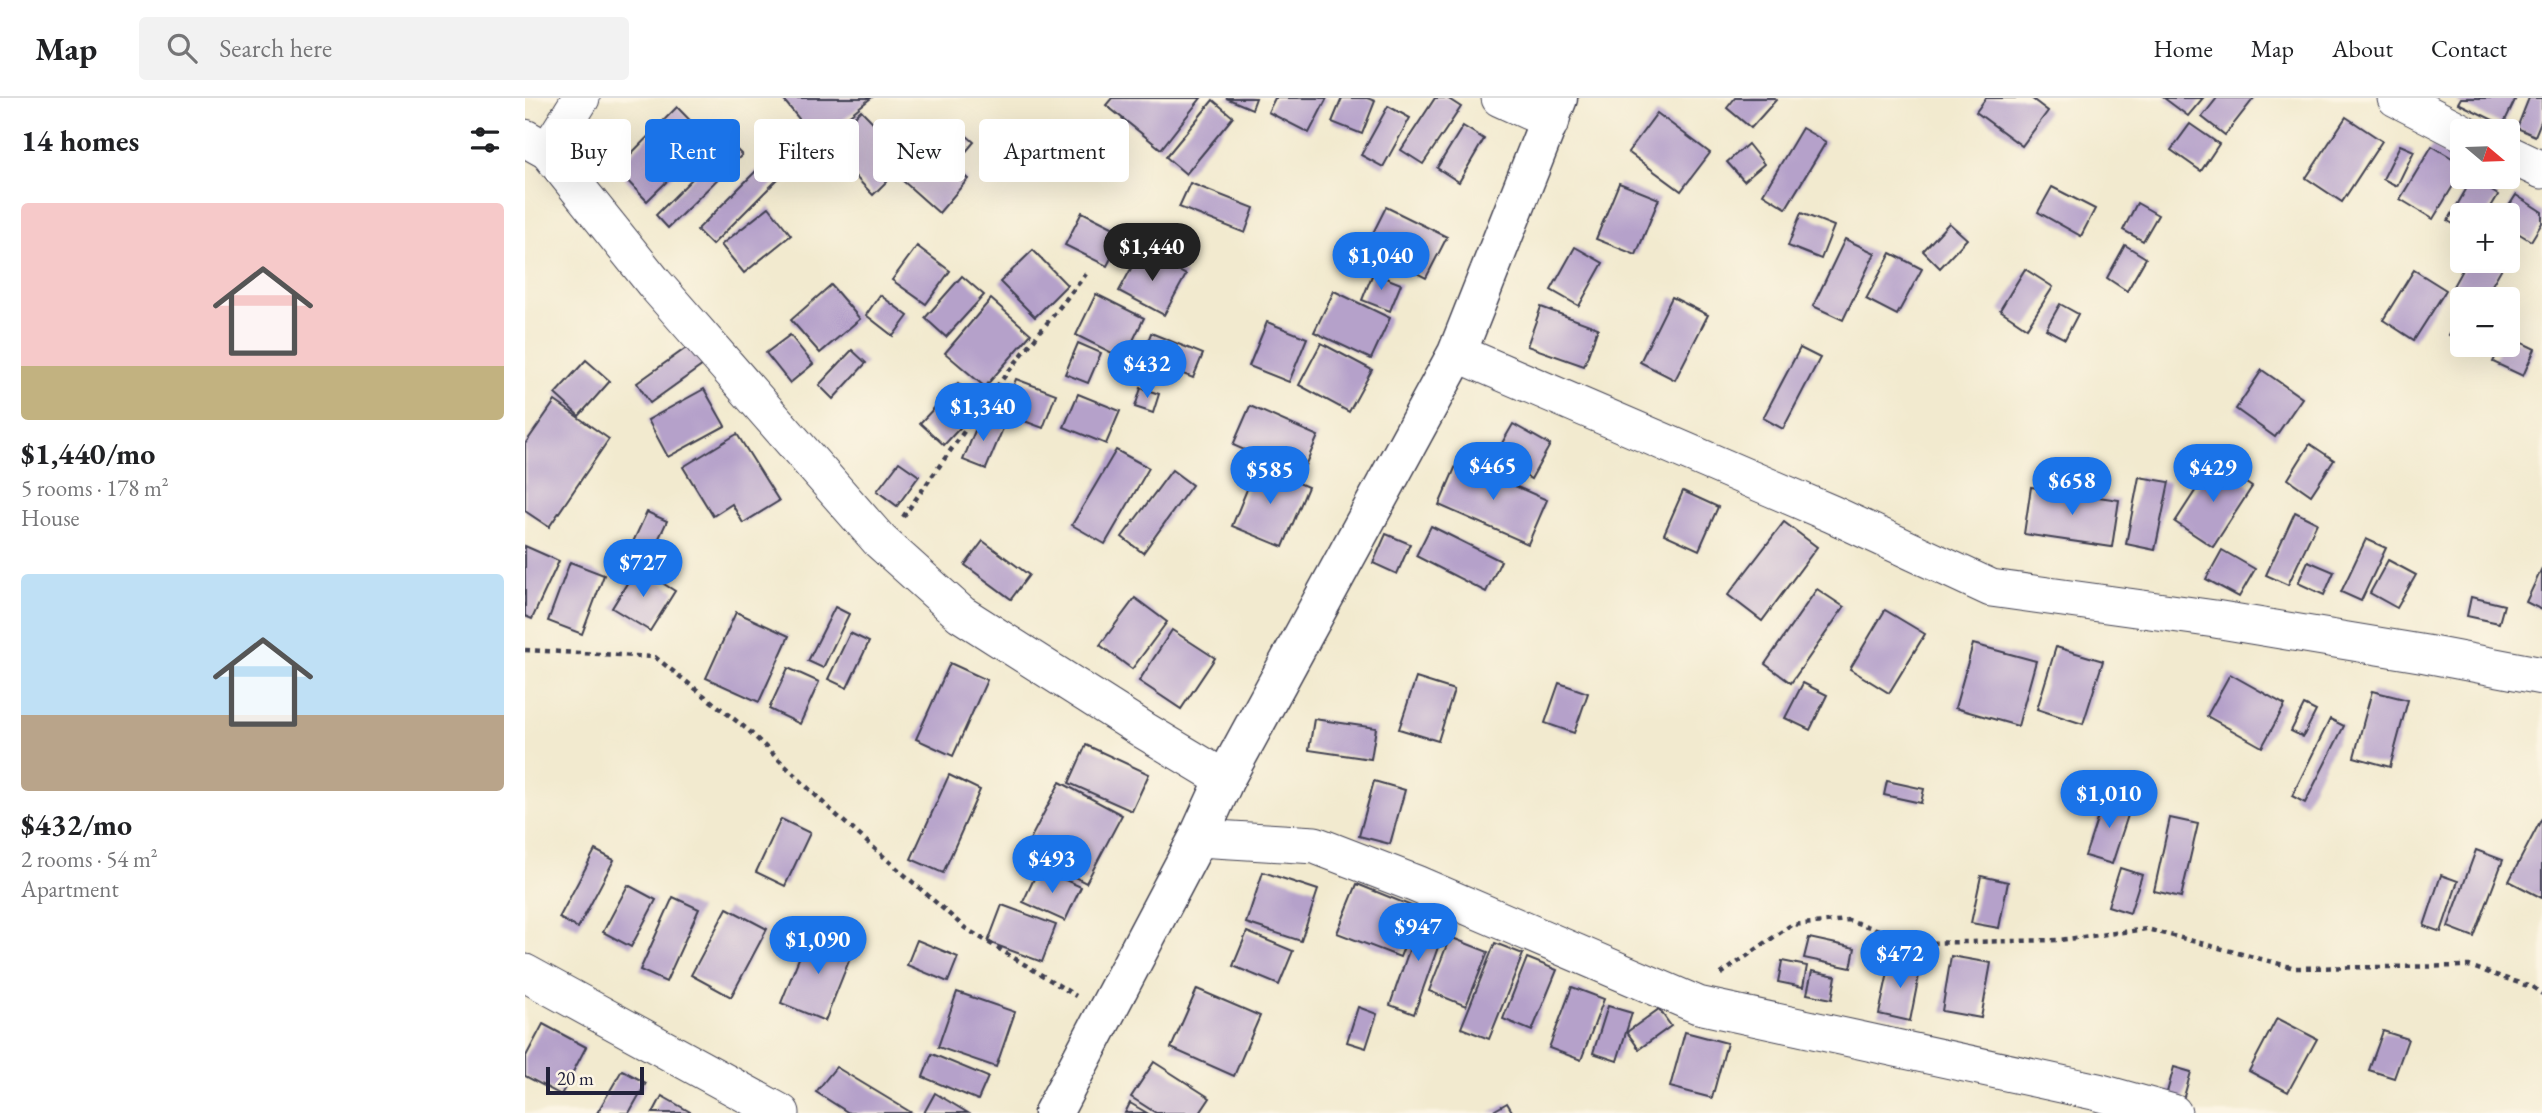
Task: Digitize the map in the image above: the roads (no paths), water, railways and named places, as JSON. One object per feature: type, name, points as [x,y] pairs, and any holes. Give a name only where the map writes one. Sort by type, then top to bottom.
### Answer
[{"type":"main road","points":[[1053,1113],[1198,838],[1225,779],[1457,353],[1555,110]]},
{"type":"street","points":[[581,98],[536,144],[880,541],[961,614],[1225,779]]},
{"type":"street","points":[[1500,98],[1555,110]]},
{"type":"street","points":[[2396,98],[2450,126]]},
{"type":"street","points":[[2520,160],[2542,170]]},
{"type":"street","points":[[1457,353],[1832,514],[1991,587],[2202,617],[2542,676]]},
{"type":"street","points":[[1198,838],[1315,845],[1416,884],[1698,1005],[2098,1092],[2173,1113]]},
{"type":"street","points":[[527,979],[781,1113]]}]
